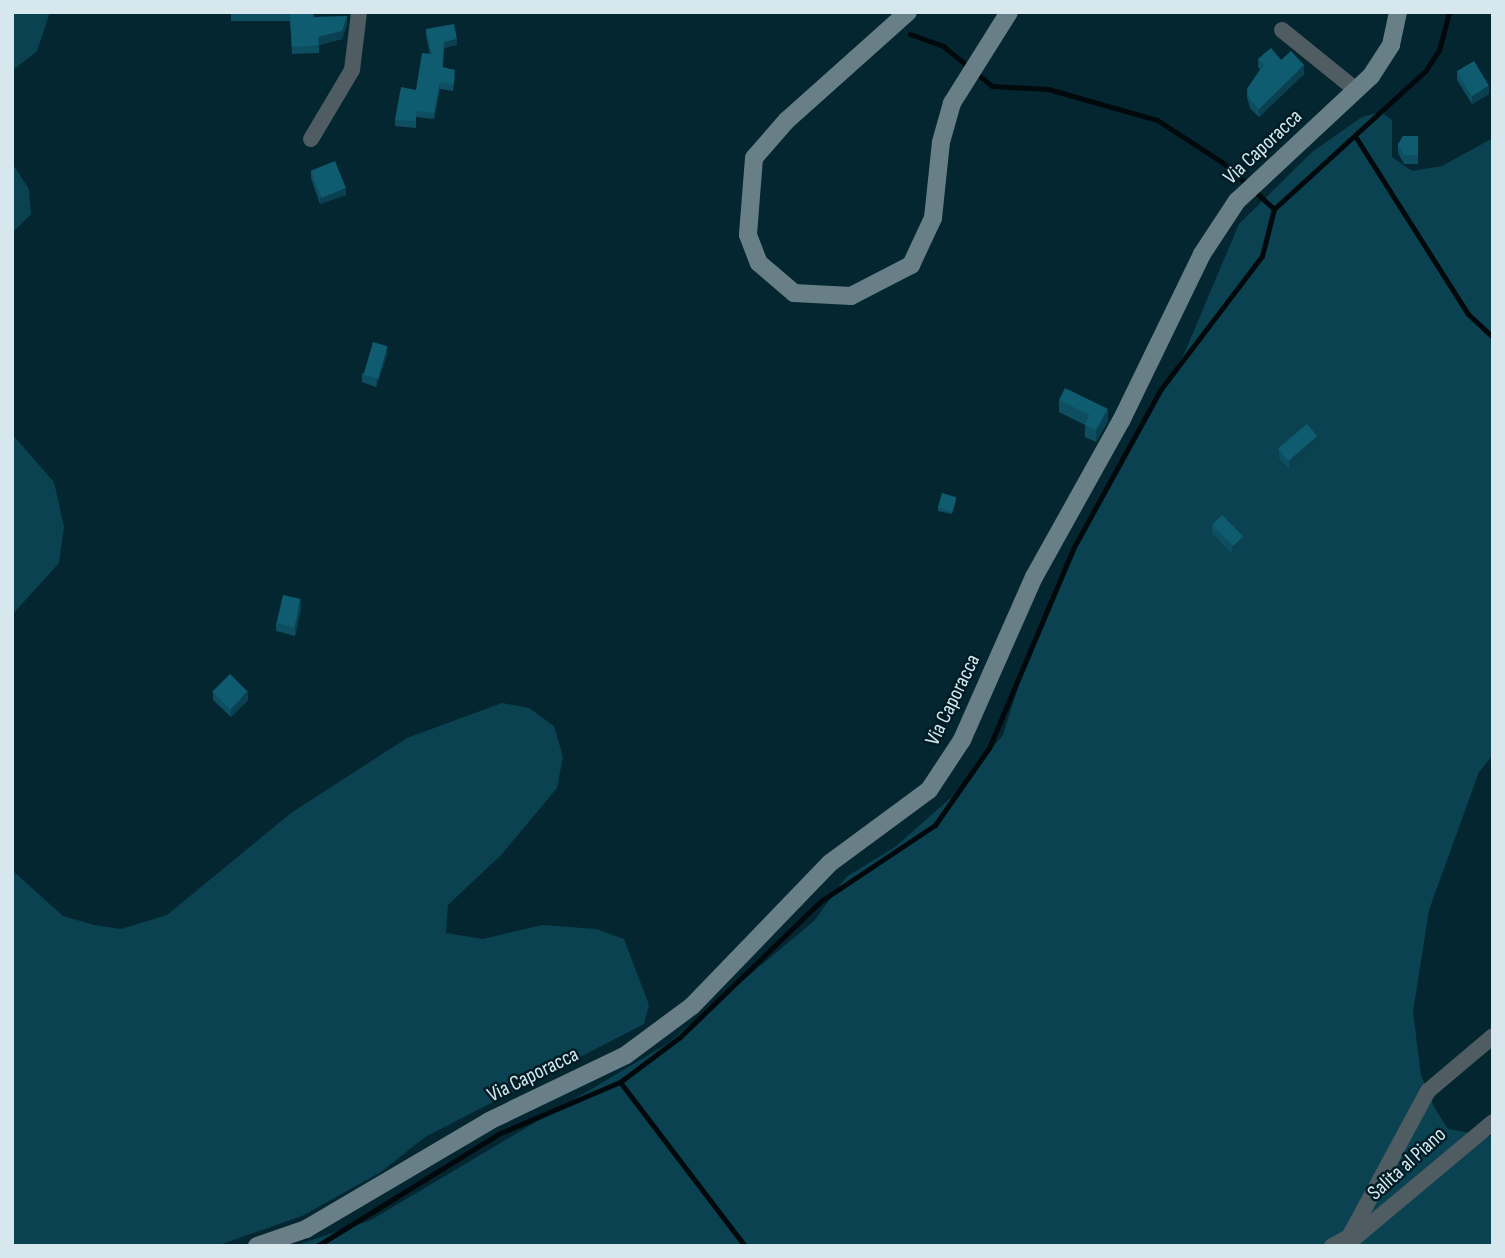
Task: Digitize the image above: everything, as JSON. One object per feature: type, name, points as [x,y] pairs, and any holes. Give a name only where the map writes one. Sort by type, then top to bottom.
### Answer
[{"type":"street","points":[[311,139],[336,103],[352,70],[359,12]]},
{"type":"street","points":[[908,12],[787,120],[754,158],[748,235],[759,263],[794,293],[851,296],[911,264],[933,218],[941,142],[952,103],[1009,12]]},
{"type":"street","name":"Via Caporacca","points":[[257,1246],[306,1229],[489,1121],[626,1055],[692,1006],[830,863],[929,790],[962,740],[1034,577],[1121,421],[1202,254],[1237,201],[1356,90],[1386,56],[1398,12]]},
{"type":"street","points":[[1282,30],[1356,90]]},
{"type":"street","points":[[1352,1241],[1428,1091],[1493,1036]]},
{"type":"street","name":"Salita al Piano","points":[[1332,1246],[1352,1241],[1493,1122]]},
{"type":"shaded area","points":[[12,12],[50,12],[37,51],[12,71]]},
{"type":"shaded area","points":[[1381,112],[1392,120],[1392,157],[1412,171],[1442,166],[1493,138],[1493,755],[1479,772],[1429,910],[1413,1012],[1421,1075],[1434,1107],[1448,1129],[1493,1137],[1493,1246],[294,1246],[371,1220],[667,1044],[814,921],[846,877],[895,847],[955,794],[1003,735],[1033,640],[1083,529],[1184,354],[1239,224],[1312,152],[1362,117]]},
{"type":"shaded area","points":[[12,163],[29,189],[31,214],[12,233]]},
{"type":"shaded area","points":[[12,434],[54,482],[64,527],[59,563],[12,615]]},
{"type":"shaded area","points":[[502,703],[529,708],[554,726],[563,757],[557,788],[501,855],[448,905],[446,933],[483,939],[542,925],[596,929],[624,939],[649,1005],[644,1024],[425,1137],[381,1172],[302,1216],[216,1246],[12,1246],[12,870],[63,916],[94,925],[121,929],[167,915],[291,813],[407,738]]},
{"type":"building","points":[[231,12],[313,12],[313,17],[347,16],[342,31],[318,37],[319,45],[292,47],[290,13]]},
{"type":"building","points":[[454,24],[457,39],[444,42],[442,67],[455,70],[453,84],[440,82],[434,113],[416,111],[416,121],[395,120],[401,87],[416,90],[422,53],[432,54],[426,29]]},
{"type":"building","points":[[1271,48],[1281,60],[1291,51],[1304,65],[1259,109],[1250,99],[1247,89],[1264,65],[1258,59]]},
{"type":"building","points":[[1474,61],[1489,86],[1472,96],[1457,71]]},
{"type":"building","points":[[1403,136],[1418,136],[1418,155],[1404,155],[1398,144]]},
{"type":"building","points":[[335,161],[346,188],[322,198],[311,171]]},
{"type":"building","points":[[373,342],[387,346],[378,379],[364,375]]},
{"type":"building","points":[[1065,388],[1108,409],[1096,430],[1085,424],[1090,415],[1059,400]]},
{"type":"building","points":[[1307,424],[1317,436],[1288,461],[1278,448]]},
{"type":"building","points":[[942,493],[956,497],[952,512],[938,507]]},
{"type":"building","points":[[1222,515],[1243,536],[1233,546],[1212,525]]},
{"type":"building","points":[[283,595],[301,599],[294,627],[276,623]]},
{"type":"building","points":[[230,674],[248,692],[230,709],[212,692]]},
{"type":"waterway","points":[[317,1246],[498,1134],[620,1082],[680,1037],[821,901],[935,825],[989,748],[1074,547],[1161,389],[1262,256],[1274,209],[1426,70],[1439,50],[1449,12]]},
{"type":"waterway","points":[[910,34],[943,46],[992,86],[1048,89],[1157,120],[1222,162],[1274,209]]},
{"type":"waterway","points":[[1355,136],[1468,314],[1493,337]]},
{"type":"waterway","points":[[620,1082],[745,1246]]}]
